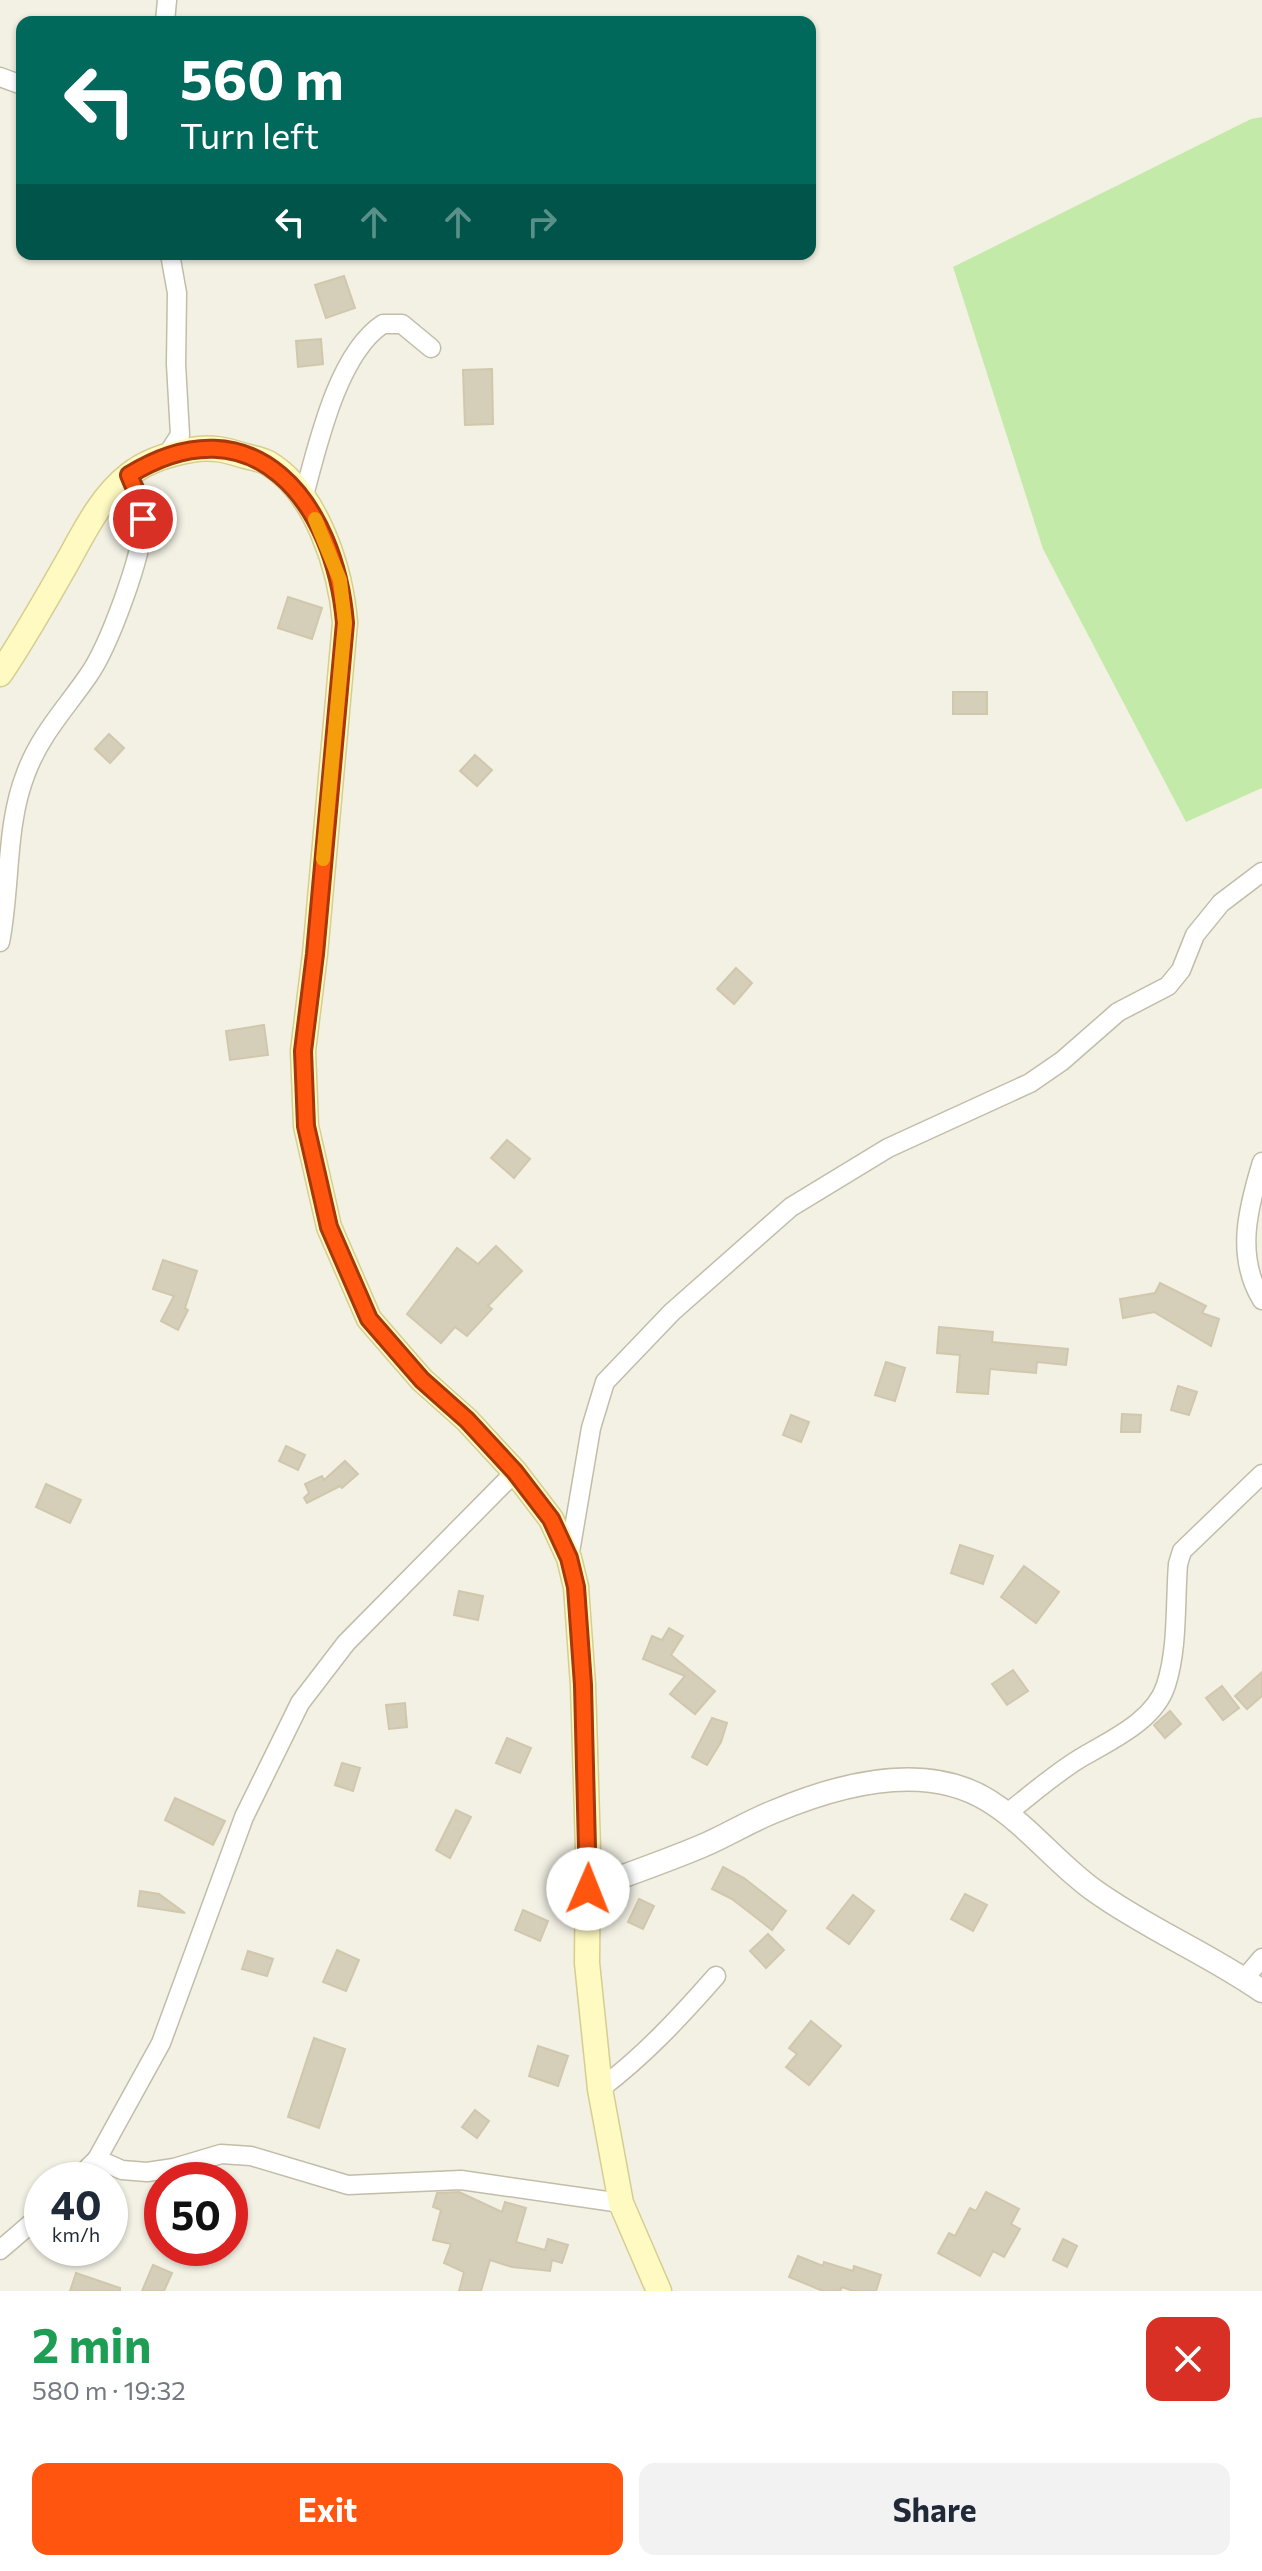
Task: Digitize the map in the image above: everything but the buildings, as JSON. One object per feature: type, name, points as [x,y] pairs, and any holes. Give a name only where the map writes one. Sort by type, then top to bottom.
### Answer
[{"type":"main road","points":[[0,674],[90,522],[129,475],[167,455],[204,448],[225,449],[266,462],[285,476],[322,532],[340,580],[345,623],[315,954],[303,1051],[306,1126],[329,1227],[369,1319],[422,1380],[467,1420],[515,1472],[551,1519],[569,1558],[576,1587],[583,1685],[587,1963],[600,2089],[621,2203],[659,2291]]},
{"type":"street","points":[[167,455],[180,435],[176,364],[177,293],[171,260]]},
{"type":"street","points":[[303,499],[320,437],[337,394],[368,336],[383,324],[402,324],[431,348]]},
{"type":"street","points":[[0,942],[8,867],[25,774],[43,737],[102,653],[139,550],[143,519],[140,501],[129,475]]},
{"type":"street","points":[[569,1558],[591,1428],[605,1382],[672,1312],[791,1207],[888,1148],[1030,1083],[1062,1061],[1118,1012],[1168,986],[1181,970],[1195,935],[1221,903],[1262,872]]},
{"type":"street","points":[[1262,1162],[1246,1218],[1247,1256],[1255,1290],[1262,1300]]},
{"type":"street","points":[[94,2162],[161,2043],[201,1943],[244,1817],[300,1703],[346,1643],[515,1472]]},
{"type":"street","points":[[1006,1814],[1084,1756],[1125,1731],[1156,1703],[1165,1689],[1172,1663],[1178,1564],[1182,1551],[1262,1474]]},
{"type":"street","points":[[588,1889],[704,1845],[772,1812],[871,1782],[908,1780],[951,1784],[989,1801],[1093,1890],[1157,1931],[1253,1985],[1262,1958]]},
{"type":"street","points":[[600,2089],[628,2068],[666,2032],[716,1976]]},
{"type":"street","points":[[97,2159],[122,2170],[147,2172],[174,2168],[221,2154],[251,2156],[348,2185],[461,2180],[621,2203]]},
{"type":"street","points":[[0,2250],[24,2229]]},
{"type":"green space","points":[[1262,117],[1262,788],[1186,822],[1043,549],[953,267],[1251,119]]},
{"type":"slow traffic","points":[[315,519],[340,580],[345,623],[323,859]]},
{"type":"route","points":[[143,519],[140,501],[129,475],[167,455],[204,448],[225,449],[266,462],[285,476],[322,532],[340,580],[345,623],[315,954],[303,1051],[306,1126],[329,1227],[369,1319],[422,1380],[467,1420],[515,1472],[551,1519],[569,1558],[576,1587],[583,1685],[588,1889]]}]
